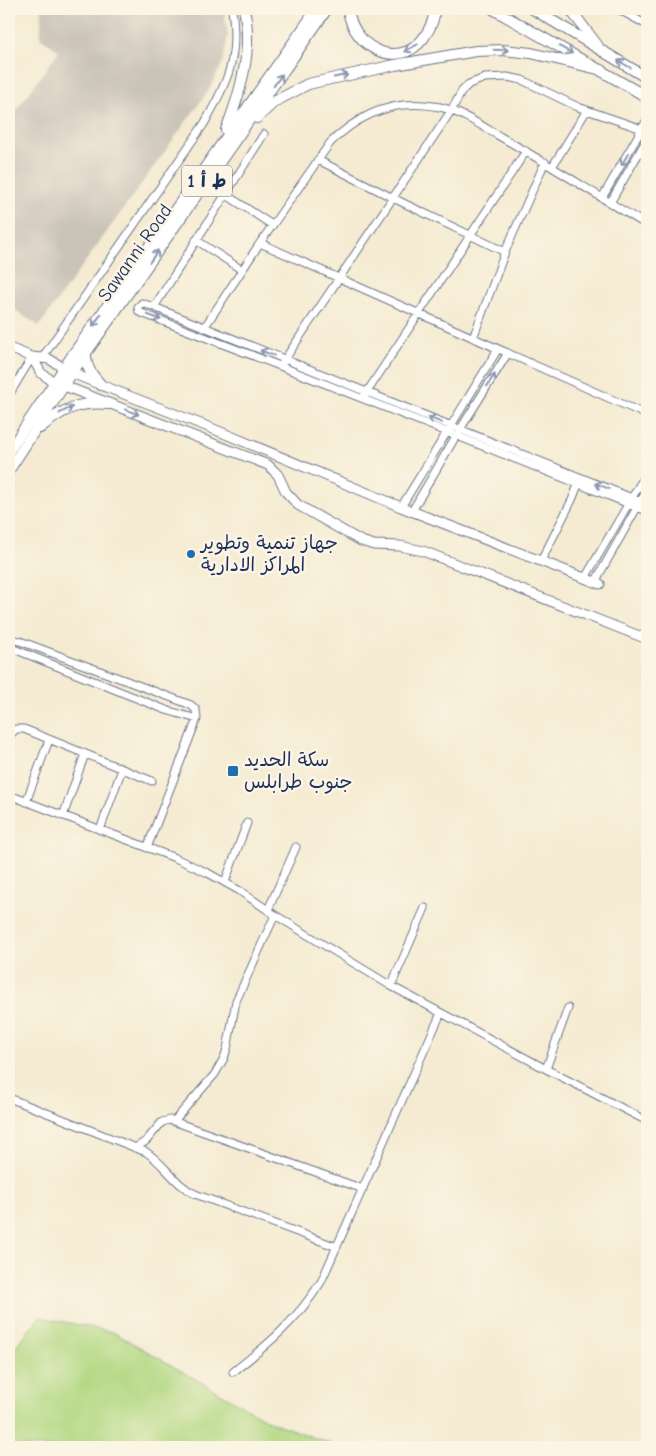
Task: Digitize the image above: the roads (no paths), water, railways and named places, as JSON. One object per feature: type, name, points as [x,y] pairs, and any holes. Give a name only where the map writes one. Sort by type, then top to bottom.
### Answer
[{"type":"highway","points":[[226,145],[247,48],[247,21],[244,9]]},
{"type":"highway","name":"Sawanni Road","points":[[68,371],[86,353],[316,9]]},
{"type":"highway","name":"Sawanni Road","points":[[9,451],[59,384],[226,145],[328,9]]},
{"type":"highway","points":[[348,9],[350,22],[364,43],[378,52],[395,54],[406,51],[422,42],[432,24],[434,9]]},
{"type":"highway","points":[[493,9],[647,97]]},
{"type":"highway","points":[[533,9],[647,78]]},
{"type":"highway","points":[[570,9],[601,51]]},
{"type":"highway","points":[[226,145],[274,102],[295,90],[324,80],[414,62],[490,50],[516,51],[602,70]]},
{"type":"highway","points":[[86,353],[88,370],[101,385]]},
{"type":"highway","name":"Sawanni Road","points":[[9,470],[30,437],[59,384]]},
{"type":"highway","points":[[30,437],[52,418],[74,406],[86,403],[109,404]]},
{"type":"main road","points":[[9,348],[32,357],[52,361],[68,371],[101,385],[216,430],[401,507],[598,583]]},
{"type":"main road","points":[[32,357],[41,373],[59,384],[268,465],[278,475],[286,492],[298,505],[365,543],[407,547],[423,551],[647,639]]},
{"type":"main road","points":[[210,442],[216,430]]},
{"type":"street","points":[[42,358],[204,124],[224,89],[230,70],[233,50],[232,9]]},
{"type":"street","points":[[618,9],[647,25]]},
{"type":"street","points":[[282,363],[452,111],[462,91],[469,84],[477,80],[500,76],[513,77],[559,99],[642,128]]},
{"type":"street","points":[[204,328],[272,225],[330,143],[342,130],[356,121],[389,107],[406,105],[440,107],[452,111],[545,162],[647,225]]},
{"type":"street","points":[[552,167],[587,110]]},
{"type":"street","points":[[602,198],[647,120]]},
{"type":"street","points":[[154,307],[264,134]]},
{"type":"street","points":[[610,203],[647,139]]},
{"type":"street","points":[[364,395],[526,151]]},
{"type":"street","points":[[318,160],[505,252]]},
{"type":"street","points":[[473,338],[505,252],[545,162]]},
{"type":"street","points":[[225,194],[272,225]]},
{"type":"street","points":[[196,240],[242,270]]},
{"type":"street","points":[[260,244],[647,415]]},
{"type":"street","points":[[282,363],[154,307],[142,303],[139,304],[139,312],[282,363],[364,395],[641,504],[647,511]]},
{"type":"street","points":[[401,507],[498,349]]},
{"type":"street","points":[[412,511],[508,353]]},
{"type":"street","points":[[9,395],[32,357]]},
{"type":"street","points":[[585,578],[647,472]]},
{"type":"street","points":[[541,561],[580,481]]},
{"type":"street","points":[[598,583],[647,490]]},
{"type":"street","points":[[9,639],[20,641],[191,704],[196,710],[197,719],[147,848]]},
{"type":"street","points":[[9,647],[166,710],[197,719]]},
{"type":"street","points":[[9,736],[12,731],[20,729],[152,781]]},
{"type":"street","points":[[26,802],[49,740]]},
{"type":"street","points":[[63,816],[85,754]]},
{"type":"street","points":[[100,830],[122,769]]},
{"type":"street","points":[[9,795],[192,865],[225,882],[391,986],[647,1121]]},
{"type":"street","points":[[225,882],[247,823]]},
{"type":"street","points":[[268,910],[296,847]]},
{"type":"street","points":[[391,986],[425,908]]},
{"type":"street","points":[[174,1121],[215,1074],[224,1058],[239,995],[275,915]]},
{"type":"street","points":[[546,1069],[568,1008]]},
{"type":"street","points":[[233,1372],[270,1342],[303,1308],[321,1282],[442,1013]]},
{"type":"street","points":[[9,1098],[152,1156],[164,1166],[177,1182],[195,1194],[337,1247]]},
{"type":"street","points":[[135,1148],[149,1139],[162,1122],[174,1121],[363,1189]]},
{"type":"place","name":"جهاز تنمية وتطوير المراكز الادارية","points":[[191,554]]},
{"type":"place","name":"سكة الحديد جنوب طرابلس","points":[[233,771]]}]
